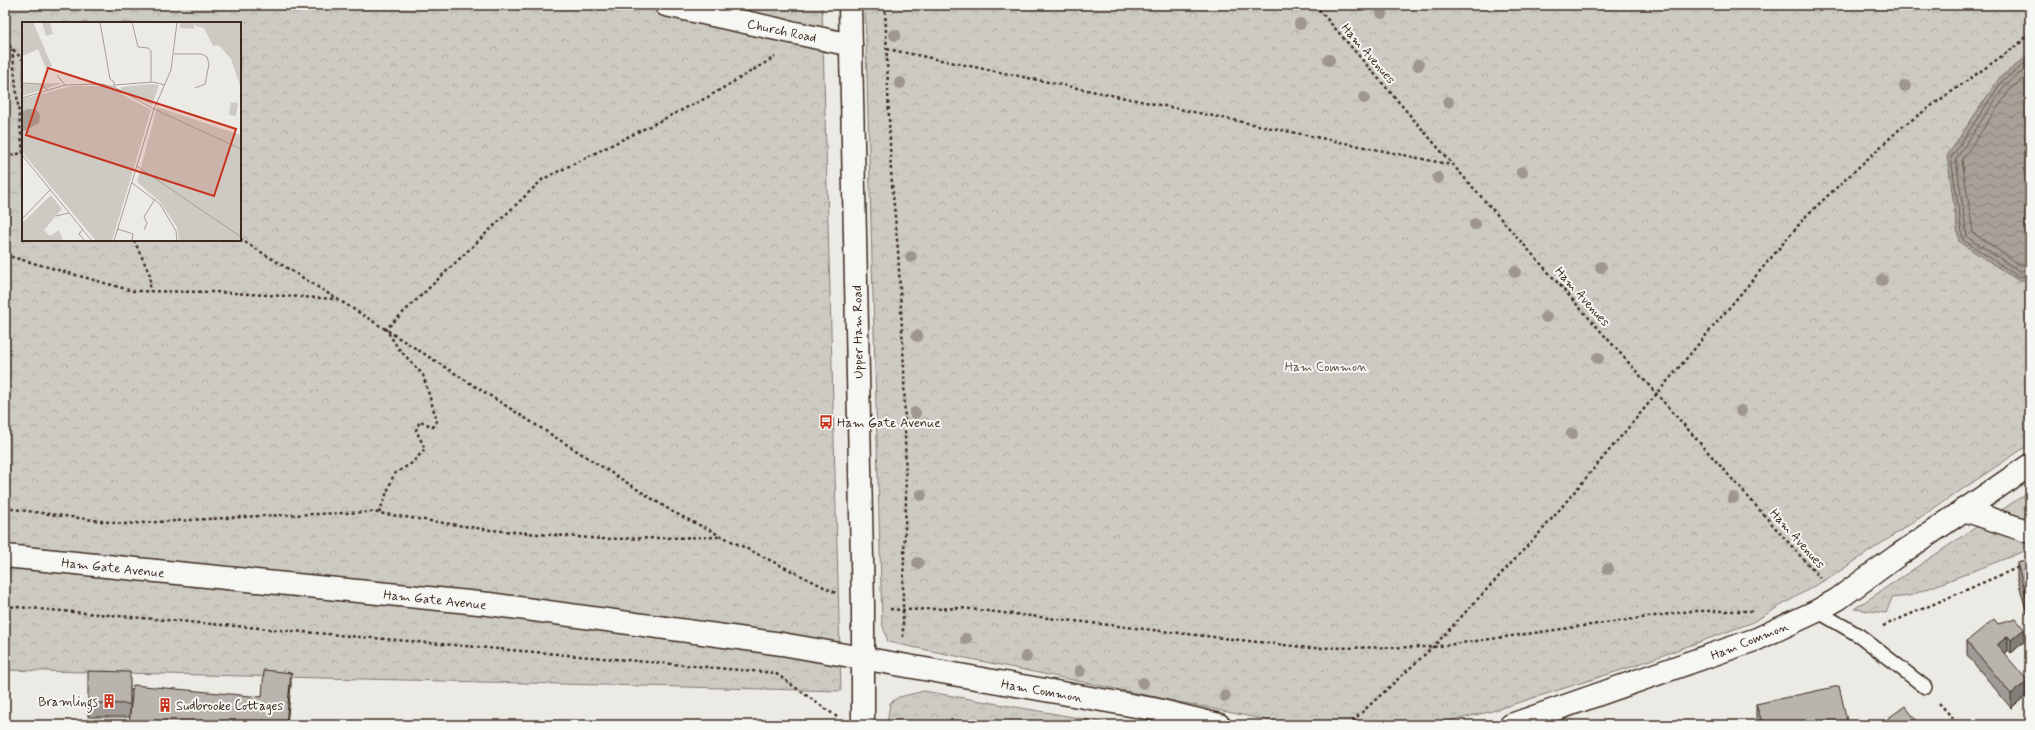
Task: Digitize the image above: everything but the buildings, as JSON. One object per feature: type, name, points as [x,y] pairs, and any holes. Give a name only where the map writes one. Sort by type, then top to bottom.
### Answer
[{"type":"main road","name":"Church Road","points":[[666,5],[851,45]]},
{"type":"main road","name":"Upper Ham Road","points":[[850,5],[864,658],[863,725]]},
{"type":"main road","name":"Ham Common","points":[[1511,725],[1757,639],[1817,611],[1838,599],[2030,465]]},
{"type":"main road","points":[[1964,510],[2030,532]]},
{"type":"main road","name":"Ham Gate Avenue","points":[[5,556],[489,604],[782,644],[864,658]]},
{"type":"main road","name":"Ham Common","points":[[864,658],[902,666],[1153,709],[1219,725]]},
{"type":"lane","points":[[1817,611],[1860,636],[1925,687]]},
{"type":"path","points":[[885,5],[891,172],[898,250],[904,368],[906,500],[902,584],[904,610],[902,666]]},
{"type":"path","name":"Ham Avenues","points":[[1315,5],[1453,165],[1838,599]]},
{"type":"path","points":[[1348,725],[1433,647],[1544,528],[1807,215],[1903,126],[2019,44],[2030,31]]},
{"type":"path","points":[[386,329],[543,179],[708,97],[810,36]]},
{"type":"path","points":[[5,40],[22,59]]},
{"type":"path","points":[[12,48],[22,143]]},
{"type":"path","points":[[886,49],[1453,165]]},
{"type":"path","points":[[5,156],[22,153]]},
{"type":"path","points":[[241,240],[386,329],[673,512],[838,595]]},
{"type":"path","points":[[134,241],[150,275],[150,291]]},
{"type":"path","points":[[5,255],[133,291],[215,292],[337,299]]},
{"type":"path","points":[[379,513],[394,474],[412,463],[425,449],[416,430],[420,421],[433,427],[437,421],[423,375],[398,348],[386,329]]},
{"type":"path","points":[[5,508],[124,524],[259,516],[379,513],[490,530],[603,539],[721,537],[863,606],[904,610],[961,608],[1310,648],[1433,647],[1691,611],[1754,611]]},
{"type":"path","points":[[1860,636],[2024,566]]},
{"type":"path","points":[[5,606],[775,674],[835,717]]},
{"type":"path","points":[[1925,687],[1959,725]]},
{"type":"green space","points":[[5,5],[822,5],[841,691],[5,670]]},
{"type":"green space","name":"Ham Common","points":[[865,5],[2030,5],[2030,444],[1837,573],[1751,623],[1628,668],[1489,712],[1431,725],[1286,724],[888,642],[882,623]]},
{"type":"green space","points":[[2030,491],[2030,549],[1909,596],[1892,598],[1886,613],[1854,609]]},
{"type":"green space","points":[[924,691],[1119,725],[887,725],[890,703],[899,697]]},
{"type":"water","points":[[2030,55],[2030,278],[2019,281],[1959,242],[1947,156],[2000,77]]},
{"type":"place","name":"Ham Gate Avenue","points":[[826,422]]},
{"type":"place","name":"Bramlings","points":[[109,701]]},
{"type":"place","name":"Sudbrooke Cottages","points":[[165,705]]}]
